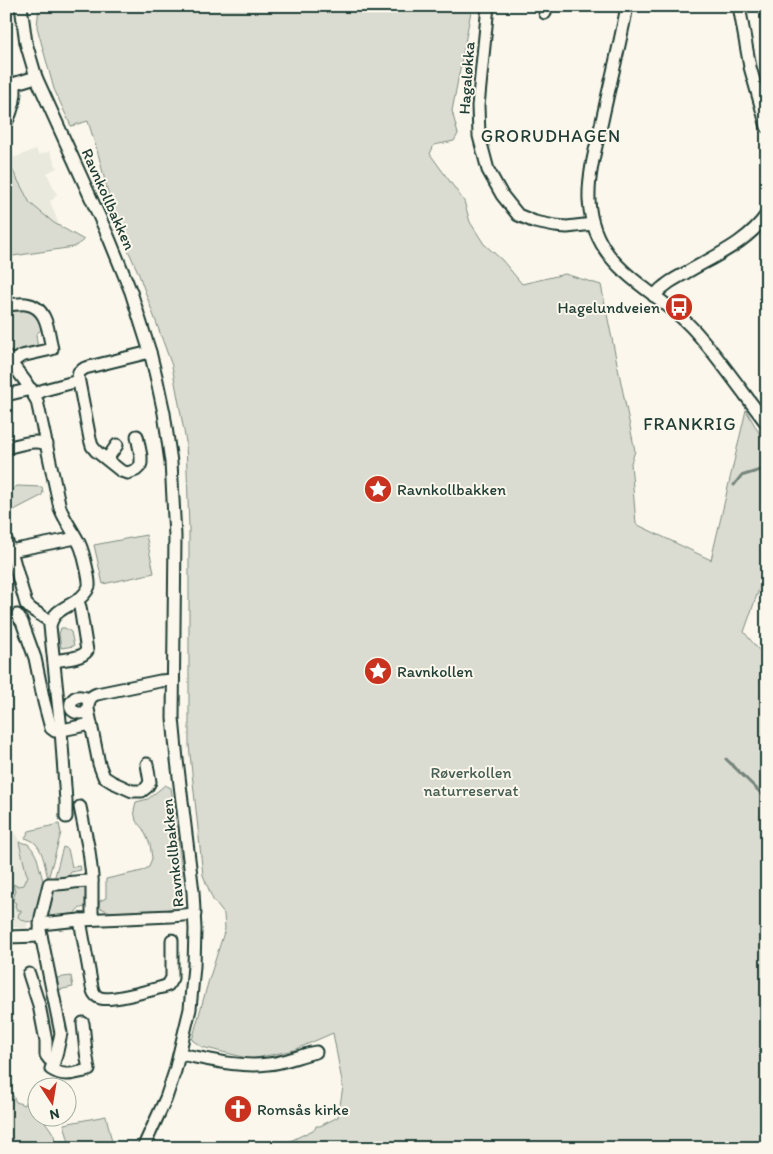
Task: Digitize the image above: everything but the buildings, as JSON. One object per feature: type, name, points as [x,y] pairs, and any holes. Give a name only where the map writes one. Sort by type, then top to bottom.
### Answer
[{"type":"street","name":"Ravnkollbakken","points":[[20,6],[26,43],[36,77],[119,261],[131,292],[150,352],[168,439],[173,488],[175,551],[174,735],[189,851],[194,914],[194,966],[190,1009],[180,1054],[166,1098],[144,1147]]},
{"type":"street","name":"Hagaløkka","points":[[488,6],[478,106],[479,136],[488,170],[502,194],[518,215],[535,222],[555,226],[594,224]]},
{"type":"street","points":[[627,6],[591,176],[589,201],[596,233],[612,258],[630,278],[683,318],[696,331],[767,424]]},
{"type":"street","points":[[739,6],[750,67],[767,127]]},
{"type":"street","points":[[6,123],[15,101],[11,85],[36,77]]},
{"type":"street","points":[[654,296],[667,283],[722,252],[750,233],[767,214]]},
{"type":"street","points":[[6,306],[29,305],[36,308],[46,320],[52,349],[9,360],[32,392],[39,406],[60,508],[82,548],[89,583],[86,592],[54,615],[50,628],[61,730],[66,817]]},
{"type":"street","points":[[137,436],[141,460],[140,466],[131,472],[124,472],[96,451],[92,446],[89,414],[78,381],[78,374],[85,368],[150,352]]},
{"type":"street","points":[[6,395],[44,390],[78,381]]},
{"type":"street","points":[[6,448],[34,442],[47,444]]},
{"type":"street","points":[[108,459],[117,445]]},
{"type":"street","points":[[51,622],[26,604],[8,546],[76,538]]},
{"type":"street","points":[[54,661],[81,656],[86,653],[80,607],[77,600]]},
{"type":"street","points":[[17,614],[22,622],[35,658],[51,727],[55,731],[91,724]]},
{"type":"street","points":[[147,764],[150,778],[149,785],[142,791],[132,791],[104,777],[100,769],[99,746],[88,712],[89,699],[97,694],[160,681],[174,680]]},
{"type":"street","points":[[88,712],[78,714],[72,709],[71,704],[73,699],[78,697],[89,699]]},
{"type":"street","points":[[80,807],[89,852],[92,881],[86,919],[92,987],[96,996],[102,999],[112,999],[163,988],[168,985],[172,978],[172,940]]},
{"type":"street","points":[[83,1023],[89,1070],[61,1074],[51,1069],[60,1041],[60,1030],[41,936],[40,917],[50,884],[92,881]]},
{"type":"street","points":[[40,924],[86,919],[194,914]]},
{"type":"street","points":[[6,937],[41,936]]},
{"type":"street","points":[[29,974],[39,1005],[46,1041],[46,1055],[54,1062]]},
{"type":"street","points":[[180,1054],[219,1062],[260,1065],[316,1052]]},
{"type":"shaded area","points":[[36,149],[39,155],[50,151],[57,168],[47,173],[57,195],[50,201],[65,240],[6,252],[6,161]]},
{"type":"shaded area","points":[[6,808],[11,830],[18,836],[22,854],[35,889],[36,896],[26,929],[6,926]]},
{"type":"green space","name":"Røverkollen naturreservat","points":[[39,6],[472,6],[452,111],[458,134],[454,141],[434,145],[430,154],[464,201],[470,222],[484,244],[502,260],[522,284],[565,274],[601,285],[635,451],[631,463],[636,524],[711,560],[746,410],[767,447],[767,566],[744,632],[767,660],[767,1148],[276,1148],[315,1129],[316,1126],[320,1126],[338,1117],[343,1087],[333,1033],[294,1050],[251,1059],[202,1047],[192,1040],[225,929],[224,914],[213,900],[203,875],[189,745],[189,528],[186,442],[172,366],[138,272],[115,221],[88,121],[71,126],[54,89],[37,27]]},
{"type":"green space","points":[[6,158],[30,203],[54,223],[84,240],[74,247],[6,257]]},
{"type":"green space","points":[[24,307],[37,314],[43,324],[41,330],[36,334],[38,350],[12,355],[6,351],[6,310]]},
{"type":"green space","points":[[17,486],[42,487],[43,493],[41,496],[12,511],[8,493]]},
{"type":"green space","points":[[146,535],[154,573],[103,584],[94,545]]},
{"type":"green space","points":[[61,628],[71,632],[74,646],[61,648],[59,634]]},
{"type":"green space","points":[[165,785],[171,788],[182,867],[181,894],[173,908],[164,910],[111,912],[98,907],[100,901],[106,898],[106,879],[142,871],[149,867],[152,858],[150,844],[143,829],[136,821],[134,810],[136,802],[148,799]]},
{"type":"green space","points":[[59,824],[61,833],[48,879],[43,856],[39,848],[34,842],[25,838],[29,831]]},
{"type":"green space","points":[[19,842],[28,844],[33,850],[37,858],[45,890],[36,920],[31,922],[24,921],[18,917],[21,910],[17,910],[16,903],[13,901],[15,892],[13,884],[17,886],[24,885],[28,876]]},
{"type":"green space","points":[[63,847],[68,849],[72,867],[80,866],[81,870],[71,872],[66,878],[55,881],[55,876]]},
{"type":"green space","points":[[87,886],[88,906],[78,909],[73,915],[70,914],[50,922],[43,917],[52,890]]},
{"type":"green space","points":[[71,976],[73,987],[58,990],[57,984],[54,984],[53,981],[57,980],[57,978]]},
{"type":"green space","points":[[6,1073],[10,1090],[16,1102],[24,1105],[28,1098],[28,1126],[48,1126],[54,1135],[56,1148],[6,1148]]},
{"type":"green space","points":[[106,1116],[112,1142],[70,1146],[65,1126],[78,1126],[78,1121]]},
{"type":"waterway","points":[[734,485],[741,476],[767,468]]},
{"type":"waterway","points":[[726,759],[767,799]]},
{"type":"place","name":"Hagelundveien","points":[[679,307]]},
{"type":"place","name":"Ravnkollbakken","points":[[378,489]]},
{"type":"place","name":"Ravnkollen","points":[[378,671]]},
{"type":"place","name":"Romsås kirke","points":[[238,1109]]},
{"type":"district","name":"GRORUDHAGEN","points":[[551,136]]},
{"type":"district","name":"FRANKRIG","points":[[690,424]]}]
